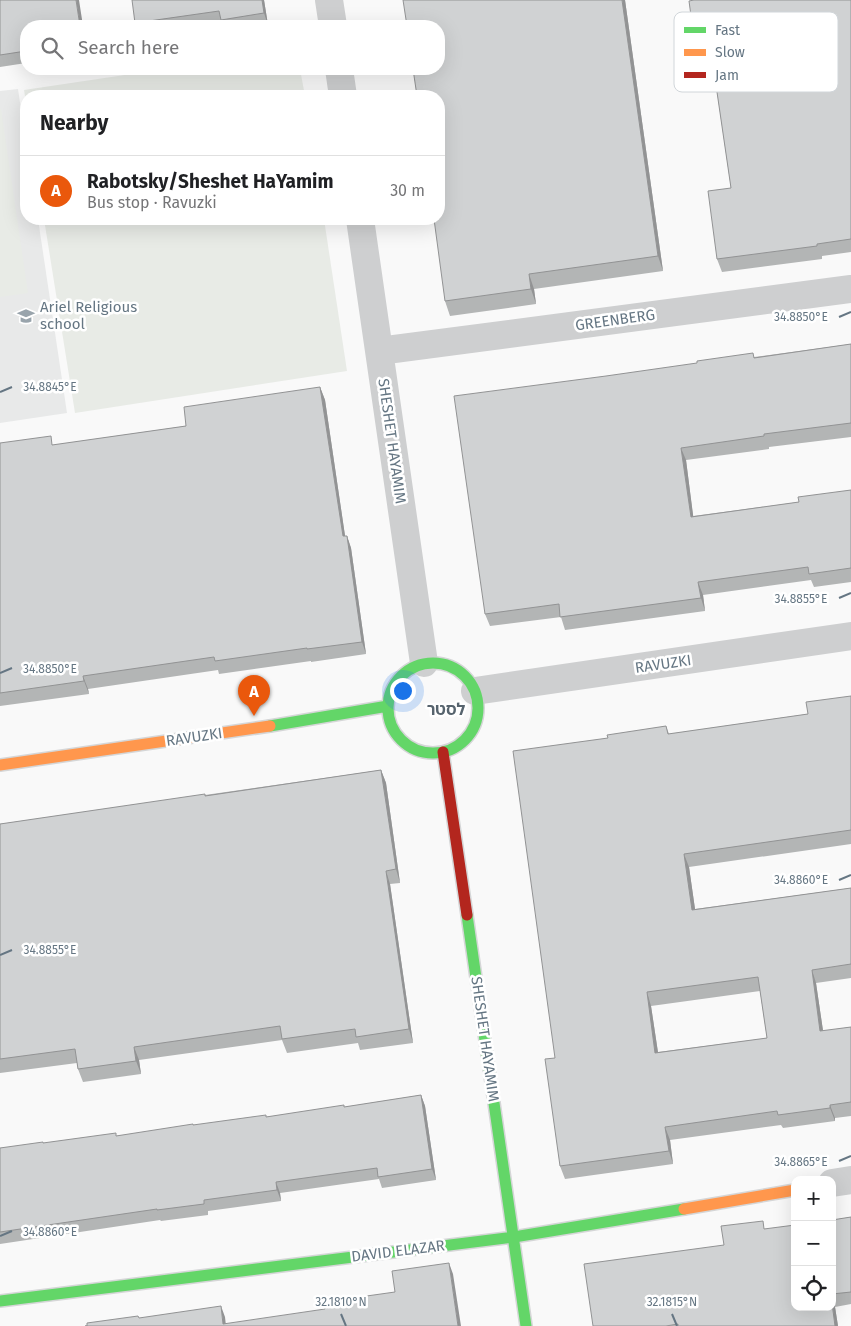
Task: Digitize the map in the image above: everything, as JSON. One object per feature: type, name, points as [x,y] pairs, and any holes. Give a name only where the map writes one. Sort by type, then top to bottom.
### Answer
[{"type":"street","points":[[329,0],[332,20]]},
{"type":"street","points":[[340,75],[342,90]]},
{"type":"street","name":"SHESHET HAYAMIM","points":[[361,225],[424,663]]},
{"type":"street","name":"GREENBERG","points":[[379,351],[851,289]]},
{"type":"street","name":"RAVUZKI","points":[[476,692],[851,636]]},
{"type":"street","points":[[424,663],[440,663],[455,668],[467,678],[476,692],[478,715],[473,729],[458,746],[444,752],[428,753],[413,748],[397,736],[390,721],[388,706],[392,688],[402,675],[414,666],[424,663]]},
{"type":"street","name":"RAVUZKI","points":[[0,765],[283,724],[388,706]]},
{"type":"street","name":"SHESHET HAYAMIM","points":[[444,752],[526,1326]]},
{"type":"street","points":[[836,1182],[851,1180]]},
{"type":"street","name":"DAVID ELAZAR","points":[[0,1301],[514,1237],[791,1191]]},
{"type":"shaded area","points":[[125,75],[301,75],[304,90],[24,90]]},
{"type":"shaded area","name":"Ariel Religious school","points":[[18,89],[20,103],[20,225],[39,225],[67,413],[0,423],[0,91]]},
{"type":"shaded area","points":[[0,109],[28,293],[0,297]]},
{"type":"shaded area","points":[[45,225],[325,225],[347,371],[75,413]]},
{"type":"building","points":[[0,0],[76,0],[79,20],[20,20],[20,52],[0,55]]},
{"type":"building","points":[[132,0],[262,0],[264,13],[221,20],[219,11],[156,20],[135,20]]},
{"type":"building","points":[[403,0],[622,0],[658,256],[529,274],[531,289],[445,301],[435,225],[445,225],[445,90],[416,90],[414,75],[445,75],[445,20],[406,20]]},
{"type":"building","points":[[851,0],[851,239],[817,244],[817,246],[717,259],[708,191],[731,188],[717,92],[838,92],[838,12],[690,12],[689,1]]},
{"type":"building","points":[[851,344],[851,423],[764,434],[764,436],[681,448],[691,517],[799,502],[798,497],[851,490],[851,568],[809,574],[808,567],[698,582],[701,598],[560,617],[559,604],[485,614],[454,396],[697,363],[697,361],[753,353],[754,358]]},
{"type":"building","points":[[320,387],[343,536],[347,536],[362,642],[215,661],[214,657],[83,676],[84,681],[0,693],[0,443],[51,436],[52,445],[186,426],[184,407]]},
{"type":"building","points":[[851,696],[851,830],[684,854],[692,910],[851,888],[851,964],[812,970],[820,1031],[851,1027],[851,1102],[830,1105],[830,1108],[778,1115],[777,1111],[665,1127],[669,1151],[560,1166],[545,1059],[555,1058],[513,751],[608,738],[607,735],[666,726],[668,734],[808,714],[806,702]],"holes":[[[758,977],[767,1038],[655,1053],[647,992]]]},
{"type":"building","points":[[381,770],[396,869],[386,871],[409,1029],[356,1037],[355,1029],[282,1039],[280,1026],[134,1047],[136,1061],[78,1069],[75,1049],[0,1059],[0,824]]},
{"type":"building","points":[[421,1095],[432,1169],[378,1177],[377,1168],[276,1182],[277,1190],[204,1200],[204,1204],[0,1232],[0,1148],[116,1133],[116,1136],[193,1124],[266,1115],[266,1117],[344,1105],[344,1107]]},
{"type":"building","points":[[851,1217],[851,1292],[836,1294],[836,1221],[836,1219]]},
{"type":"building","points":[[763,1221],[764,1229],[791,1226],[791,1311],[833,1311],[835,1326],[678,1326],[678,1324],[666,1326],[593,1326],[584,1264],[724,1245],[721,1226]]},
{"type":"building","points":[[449,1263],[458,1326],[87,1326],[87,1323],[138,1316],[139,1318],[221,1306],[223,1324],[325,1309],[324,1302],[395,1292],[392,1271]]},
{"type":"traffic: fast","points":[[433,663],[450,667],[465,676],[474,691],[478,708],[474,725],[465,740],[450,749],[433,753],[416,749],[401,740],[392,725],[388,708],[392,691],[401,676],[416,667],[433,663]]},
{"type":"traffic: fast","points":[[270,726],[388,706]]},
{"type":"traffic: fast","points":[[467,915],[526,1326]]},
{"type":"traffic: fast","points":[[0,1301],[514,1237],[684,1209]]},
{"type":"traffic: slow","points":[[0,765],[270,726]]},
{"type":"traffic: slow","points":[[684,1209],[791,1191]]},
{"type":"traffic: jam","points":[[443,752],[467,915]]},
{"type":"place","name":"Ariel Religious school","points":[[26,316]]},
{"type":"place","name":"Rabotsky/Sheshet HaYamim","points":[[254,716]]},
{"type":"district","name":"לסטר","points":[[446,709]]}]
